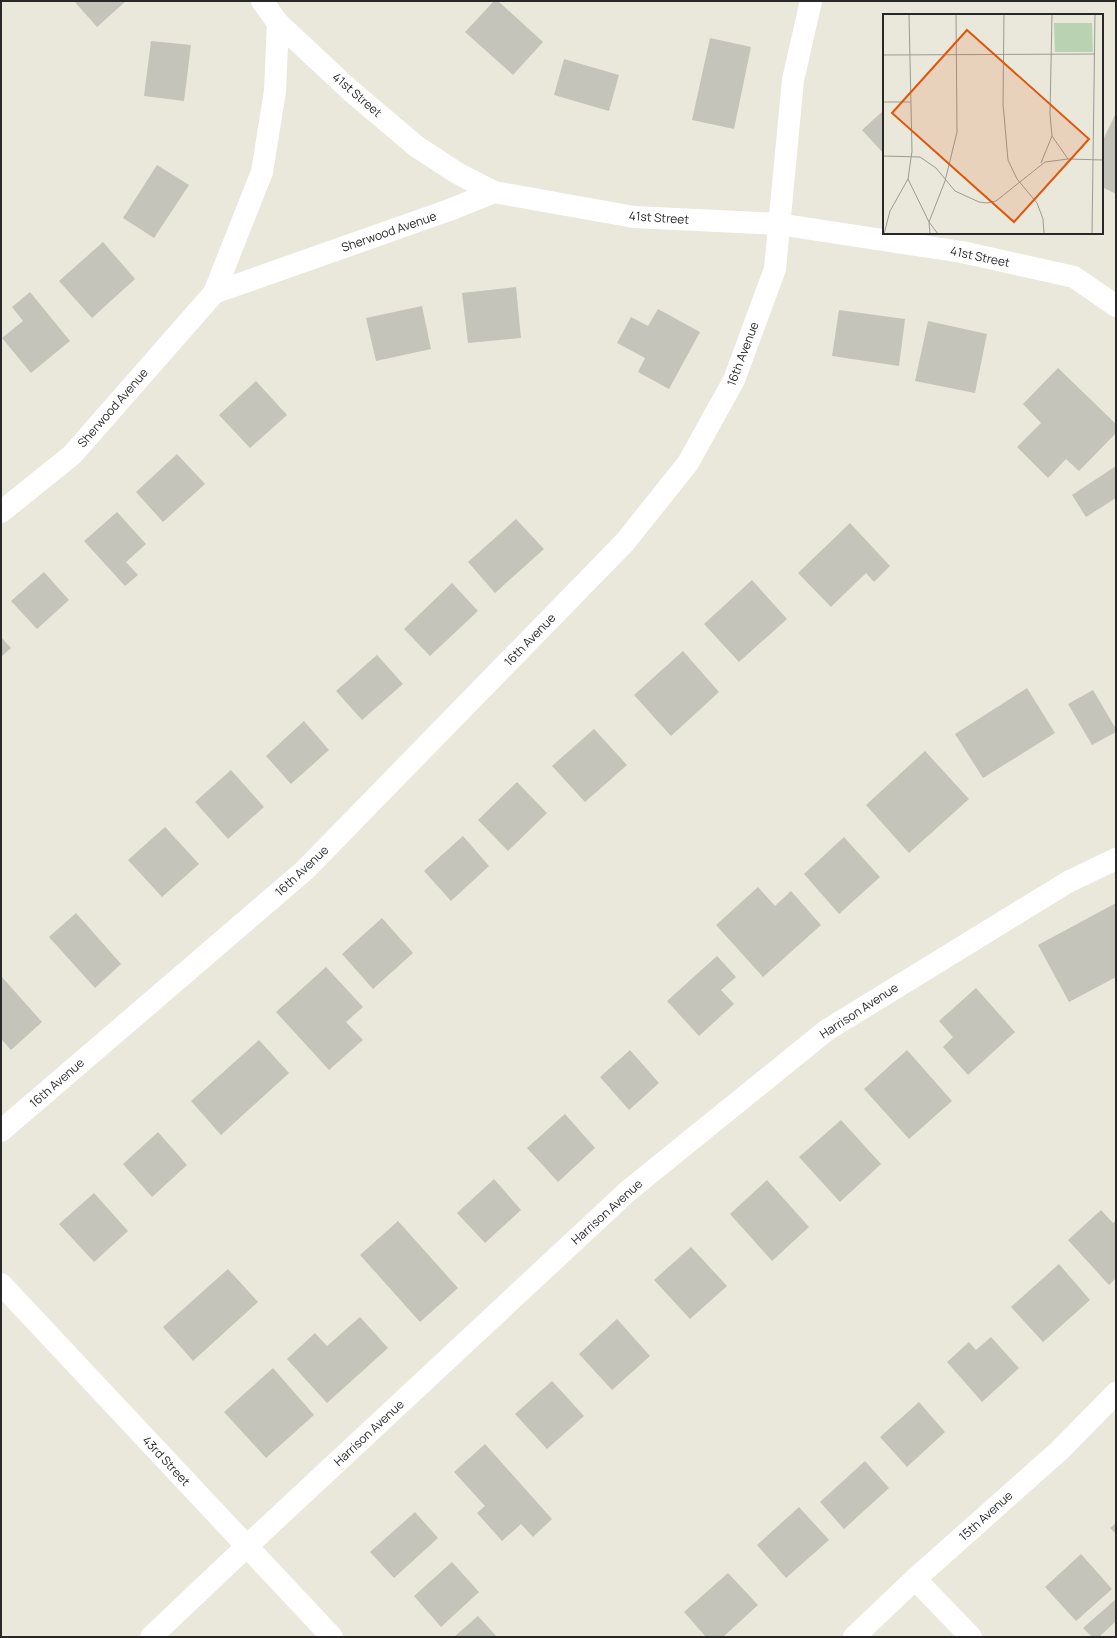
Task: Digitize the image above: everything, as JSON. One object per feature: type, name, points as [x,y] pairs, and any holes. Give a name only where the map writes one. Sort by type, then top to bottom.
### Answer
[{"type":"street","name":"41st Street","points":[[262,1],[278,23],[351,91],[416,146],[457,173],[494,192],[634,217],[778,224],[962,252],[1074,277],[1116,306]]},
{"type":"street","name":"16th Avenue","points":[[1,1132],[306,870],[625,542],[688,463],[734,380],[774,269],[793,80],[811,1]]},
{"type":"street","name":"Sherwood Avenue","points":[[1,512],[72,455],[214,293],[262,172],[275,91],[278,23]]},
{"type":"street","name":"Sherwood Avenue","points":[[214,293],[452,209],[494,192]]},
{"type":"street","name":"Harrison Avenue","points":[[151,1637],[628,1191],[827,1030],[1068,882],[1116,859]]},
{"type":"street","name":"43rd Street","points":[[1,1284],[332,1637]]},
{"type":"street","name":"15th Avenue","points":[[854,1637],[915,1579],[1060,1450],[1116,1393]]},
{"type":"street","points":[[915,1579],[971,1637]]},
{"type":"building","points":[[74,1],[126,1],[97,27]]},
{"type":"building","points":[[494,1],[498,1],[543,42],[513,75],[465,32]]},
{"type":"building","points":[[710,38],[751,47],[734,129],[692,120]]},
{"type":"building","points":[[151,41],[191,45],[184,101],[144,96]]},
{"type":"building","points":[[564,59],[619,75],[609,111],[554,95]]},
{"type":"building","points":[[883,111],[883,153],[862,130]]},
{"type":"building","points":[[1116,113],[1116,194],[1103,188],[1103,140]]},
{"type":"building","points":[[157,165],[189,185],[154,238],[123,218]]},
{"type":"building","points":[[103,242],[135,279],[92,318],[59,281]]},
{"type":"building","points":[[516,287],[521,338],[468,343],[462,293]]},
{"type":"building","points":[[30,292],[70,341],[31,373],[2,338],[23,321],[12,307]]},
{"type":"building","points":[[422,306],[431,349],[376,361],[366,318]]},
{"type":"building","points":[[658,309],[700,332],[669,389],[638,372],[645,358],[617,343],[631,317],[648,326]]},
{"type":"building","points":[[839,310],[905,319],[899,366],[832,356]]},
{"type":"building","points":[[928,321],[987,334],[975,393],[915,381]]},
{"type":"building","points":[[1058,368],[1116,424],[1116,433],[1079,471],[1066,459],[1048,478],[1017,447],[1041,423],[1023,404]]},
{"type":"building","points":[[256,381],[287,415],[250,448],[219,415]]},
{"type":"building","points":[[177,454],[205,484],[163,522],[136,492]]},
{"type":"building","points":[[1116,466],[1116,498],[1086,517],[1072,495]]},
{"type":"building","points":[[117,512],[146,544],[126,562],[138,575],[125,586],[84,541]]},
{"type":"building","points":[[516,519],[544,549],[495,593],[468,562]]},
{"type":"building","points":[[850,523],[890,566],[874,582],[866,573],[831,607],[798,573]]},
{"type":"building","points":[[44,572],[69,600],[37,629],[11,601]]},
{"type":"building","points":[[752,580],[787,619],[739,662],[704,624]]},
{"type":"building","points":[[452,583],[478,611],[430,656],[404,629]]},
{"type":"building","points":[[1,637],[11,648],[1,657]]},
{"type":"building","points":[[683,651],[719,692],[671,736],[634,695]]},
{"type":"building","points":[[377,655],[403,684],[362,720],[336,691]]},
{"type":"building","points":[[1027,688],[1055,733],[983,778],[955,734]]},
{"type":"building","points":[[1093,690],[1116,729],[1116,732],[1092,745],[1068,704]]},
{"type":"building","points":[[304,721],[329,750],[291,784],[266,756]]},
{"type":"building","points":[[594,729],[627,765],[585,802],[552,766]]},
{"type":"building","points":[[925,751],[969,799],[909,853],[866,805]]},
{"type":"building","points":[[231,770],[264,807],[228,839],[195,802]]},
{"type":"building","points":[[517,782],[547,813],[508,851],[478,820]]},
{"type":"building","points":[[165,827],[199,864],[162,897],[128,860]]},
{"type":"building","points":[[463,836],[489,866],[451,901],[424,871]]},
{"type":"building","points":[[844,837],[880,877],[839,914],[804,874]]},
{"type":"building","points":[[758,887],[775,906],[791,891],[821,925],[763,977],[716,925]]},
{"type":"building","points":[[1116,903],[1116,977],[1069,1002],[1038,945]]},
{"type":"building","points":[[76,913],[121,964],[95,988],[49,937]]},
{"type":"building","points":[[382,918],[413,953],[373,989],[342,954]]},
{"type":"building","points":[[717,956],[736,977],[721,990],[734,1004],[699,1036],[667,1001]]},
{"type":"building","points":[[326,967],[363,1007],[346,1022],[363,1040],[329,1070],[276,1012]]},
{"type":"building","points":[[1,976],[42,1022],[11,1050],[1,1039]]},
{"type":"building","points":[[976,988],[1015,1032],[968,1075],[943,1047],[953,1037],[939,1021]]},
{"type":"building","points":[[259,1040],[289,1073],[221,1135],[191,1101]]},
{"type":"building","points":[[630,1050],[659,1083],[629,1110],[600,1077]]},
{"type":"building","points":[[907,1050],[952,1101],[909,1139],[864,1089]]},
{"type":"building","points":[[565,1114],[595,1148],[558,1182],[527,1148]]},
{"type":"building","points":[[841,1120],[881,1164],[840,1202],[799,1157]]},
{"type":"building","points":[[158,1132],[187,1165],[152,1197],[123,1164]]},
{"type":"building","points":[[494,1179],[521,1210],[485,1243],[457,1213]]},
{"type":"building","points":[[767,1180],[809,1227],[772,1261],[730,1214]]},
{"type":"building","points":[[94,1193],[128,1231],[94,1262],[59,1224]]},
{"type":"building","points":[[1101,1210],[1113,1223],[1116,1220],[1116,1278],[1109,1285],[1068,1240]]},
{"type":"building","points":[[398,1221],[458,1288],[420,1322],[360,1255]]},
{"type":"building","points":[[691,1247],[727,1286],[690,1319],[654,1280]]},
{"type":"building","points":[[1059,1264],[1090,1300],[1043,1342],[1011,1307]]},
{"type":"building","points":[[228,1269],[258,1302],[193,1361],[163,1327]]},
{"type":"building","points":[[360,1317],[388,1348],[327,1403],[287,1359],[315,1333],[327,1346]]},
{"type":"building","points":[[617,1319],[650,1356],[612,1390],[579,1354]]},
{"type":"building","points":[[991,1337],[1019,1368],[982,1402],[947,1362],[969,1342],[976,1350]]},
{"type":"building","points":[[273,1368],[314,1415],[266,1458],[224,1412]]},
{"type":"building","points":[[552,1381],[584,1416],[547,1449],[515,1414]]},
{"type":"building","points":[[919,1402],[945,1432],[907,1467],[880,1437]]},
{"type":"building","points":[[485,1444],[552,1519],[533,1537],[521,1524],[502,1541],[477,1513],[485,1506],[454,1472]]},
{"type":"building","points":[[865,1461],[889,1488],[844,1529],[820,1502]]},
{"type":"building","points":[[799,1507],[829,1540],[786,1578],[757,1545]]},
{"type":"building","points":[[415,1512],[438,1538],[394,1578],[370,1552]]},
{"type":"building","points":[[1116,1523],[1116,1534],[1110,1528]]},
{"type":"building","points":[[1081,1554],[1112,1589],[1076,1621],[1045,1587]]},
{"type":"building","points":[[452,1562],[479,1592],[441,1627],[414,1596]]},
{"type":"building","points":[[728,1573],[758,1605],[723,1637],[706,1637],[684,1612]]},
{"type":"building","points":[[1116,1599],[1116,1621],[1099,1637],[1092,1637],[1083,1628]]},
{"type":"building","points":[[478,1616],[497,1637],[454,1637]]}]
